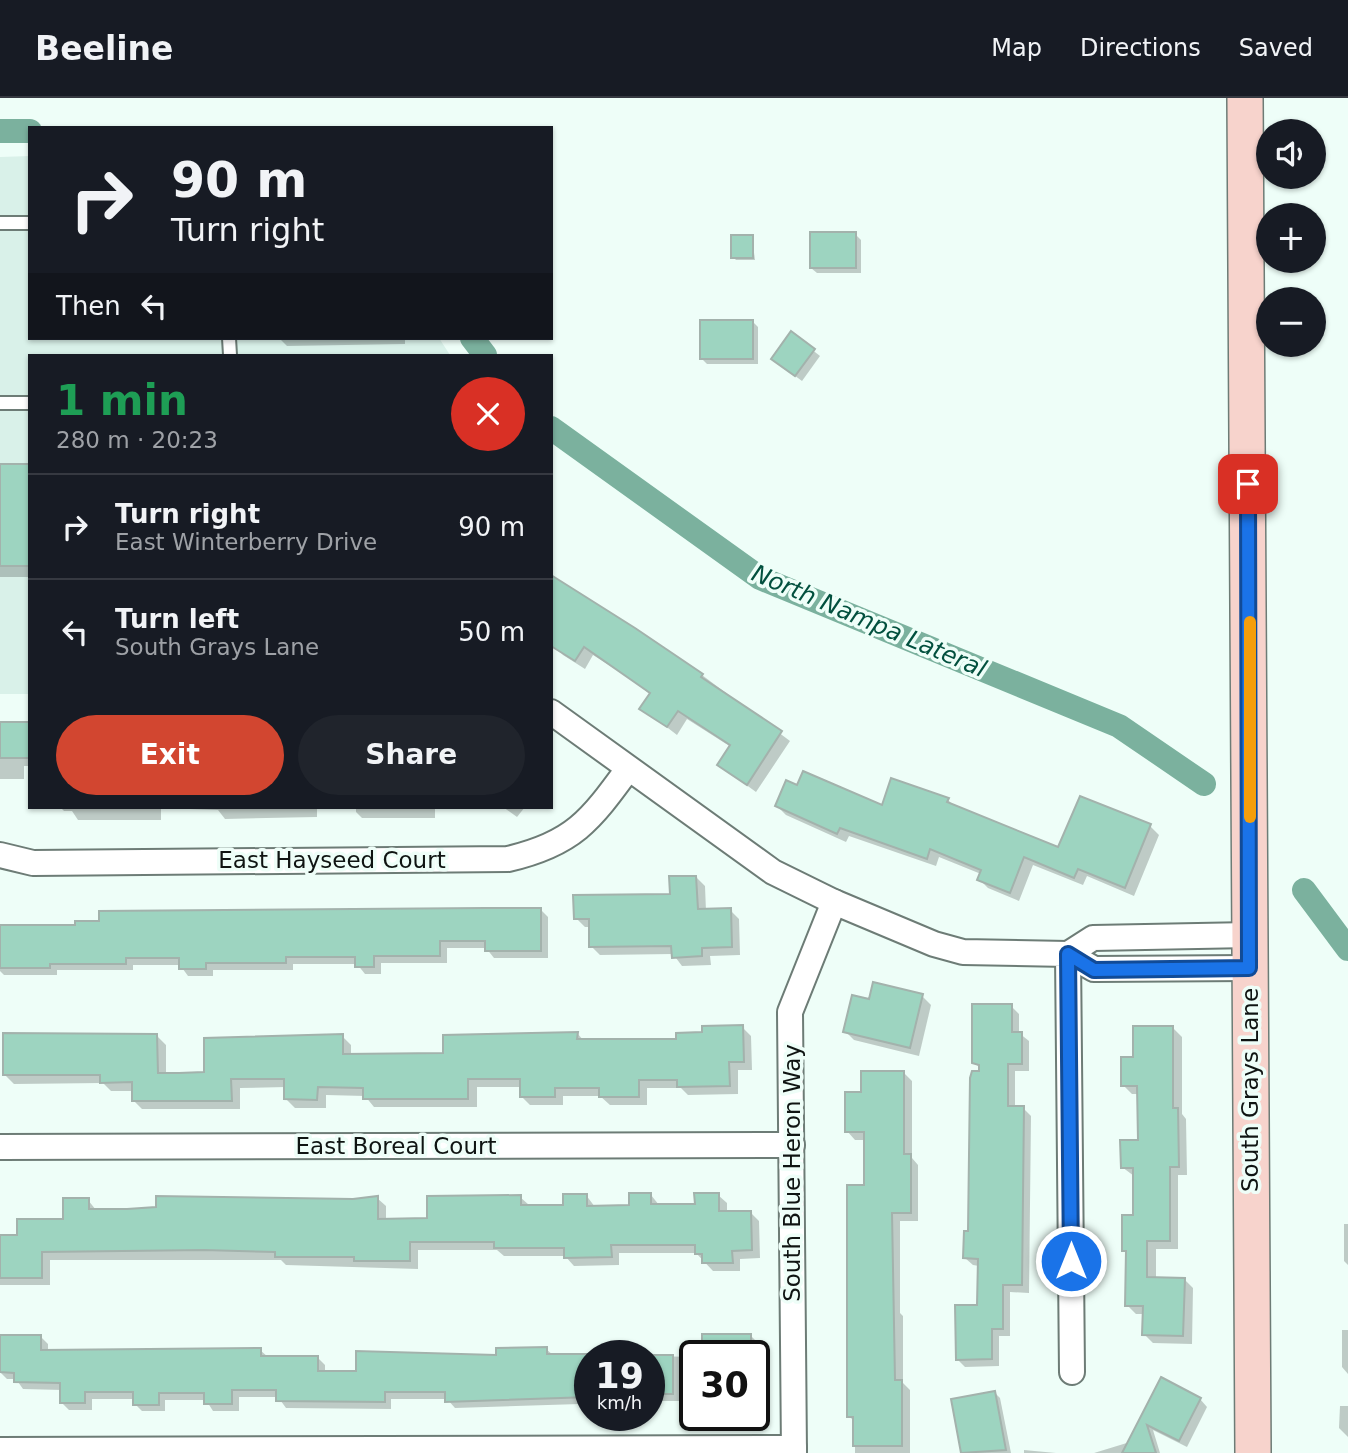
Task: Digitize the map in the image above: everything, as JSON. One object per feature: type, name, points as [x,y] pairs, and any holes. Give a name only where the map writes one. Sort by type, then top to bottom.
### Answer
[{"type":"street","name":"South Grays Lane","points":[[1245,98],[1253,1453]]},
{"type":"street","points":[[553,713],[773,873],[934,944],[963,952],[1068,954],[1094,970],[1249,951]]},
{"type":"street","name":"East Hayseed Court","points":[[0,855],[33,863],[508,859],[541,852],[572,835],[597,812],[628,769]]},
{"type":"street","name":"South Blue Heron Way","points":[[794,1451],[790,1012],[834,902]]},
{"type":"street","points":[[1068,954],[1093,937],[1249,951]]},
{"type":"street","points":[[1068,954],[1072,1372]]},
{"type":"street","name":"East Boreal Court","points":[[0,1147],[792,1145]]},
{"type":"street","points":[[0,1450],[794,1451]]},
{"type":"lane","points":[[0,223],[28,223]]},
{"type":"lane","points":[[0,403],[28,403]]},
{"type":"shaded area","points":[[28,156],[28,340],[440,340],[449,354],[28,354],[28,694],[0,694],[0,157]]},
{"type":"building","points":[[810,232],[856,232],[856,268],[810,268]]},
{"type":"building","points":[[731,235],[753,235],[753,258],[731,258]]},
{"type":"building","points":[[700,320],[753,320],[753,359],[700,359]]},
{"type":"building","points":[[791,331],[815,349],[795,376],[771,359]]},
{"type":"building","points":[[0,464],[28,464],[28,566],[0,566]]},
{"type":"building","points":[[553,576],[635,628],[703,674],[701,677],[782,731],[747,785],[717,765],[730,745],[678,711],[667,727],[639,709],[650,693],[584,647],[575,661],[553,647]]},
{"type":"building","points":[[0,722],[28,722],[28,758],[0,758]]},
{"type":"building","points":[[803,771],[882,805],[891,778],[949,798],[947,802],[1058,847],[1080,796],[1151,824],[1125,888],[1078,869],[1074,878],[1024,857],[1010,893],[977,880],[981,870],[930,849],[927,859],[840,828],[837,834],[775,806],[786,780],[797,785]]},
{"type":"building","points":[[669,876],[696,876],[698,909],[731,908],[732,947],[702,948],[702,956],[672,958],[671,946],[589,947],[589,919],[574,919],[573,895],[670,894]]},
{"type":"building","points":[[541,908],[541,951],[485,951],[485,941],[440,941],[440,956],[374,956],[374,967],[355,967],[355,957],[286,957],[286,963],[206,963],[206,969],[179,969],[179,958],[126,958],[126,964],[50,964],[50,968],[0,968],[0,925],[75,925],[75,921],[99,921],[99,911]]},
{"type":"building","points":[[873,982],[923,994],[910,1048],[843,1032],[852,995],[869,999]]},
{"type":"building","points":[[972,1004],[1012,1004],[1012,1032],[1022,1032],[1022,1064],[1008,1064],[1008,1106],[1024,1106],[1022,1285],[1003,1285],[1003,1329],[992,1329],[992,1359],[956,1360],[955,1305],[977,1305],[978,1259],[963,1258],[964,1231],[968,1231],[970,1078],[972,1071],[979,1071],[979,1065],[972,1063]]},
{"type":"building","points":[[743,1025],[744,1062],[729,1062],[730,1086],[677,1087],[677,1080],[639,1080],[639,1097],[599,1097],[599,1088],[555,1088],[555,1097],[520,1097],[520,1079],[468,1079],[468,1099],[363,1099],[363,1088],[318,1087],[317,1100],[284,1099],[284,1079],[231,1079],[232,1101],[132,1101],[132,1082],[100,1083],[100,1075],[3,1075],[3,1033],[157,1034],[158,1073],[179,1073],[204,1072],[204,1038],[343,1034],[343,1054],[443,1053],[443,1035],[578,1032],[577,1039],[676,1039],[676,1033],[702,1032],[702,1026]]},
{"type":"building","points":[[1133,1026],[1173,1026],[1173,1108],[1178,1108],[1179,1167],[1170,1167],[1170,1241],[1147,1241],[1147,1277],[1185,1278],[1183,1336],[1142,1335],[1143,1306],[1125,1306],[1126,1251],[1122,1251],[1122,1215],[1133,1215],[1133,1168],[1121,1168],[1120,1140],[1138,1140],[1137,1086],[1121,1086],[1121,1057],[1133,1057]]},
{"type":"building","points":[[861,1071],[904,1071],[904,1154],[911,1154],[911,1213],[892,1213],[895,1380],[902,1380],[902,1446],[853,1446],[853,1417],[847,1417],[847,1185],[864,1185],[864,1132],[845,1132],[845,1092],[861,1092]]},
{"type":"building","points":[[629,1193],[651,1193],[651,1204],[695,1204],[694,1193],[719,1193],[719,1211],[751,1211],[752,1250],[732,1251],[733,1263],[702,1263],[702,1254],[695,1254],[695,1245],[611,1245],[612,1257],[564,1258],[564,1248],[494,1248],[494,1242],[410,1242],[410,1261],[354,1261],[354,1257],[275,1257],[275,1252],[204,1250],[42,1252],[42,1278],[0,1278],[0,1235],[17,1235],[17,1219],[63,1219],[63,1198],[89,1198],[89,1209],[127,1209],[156,1207],[156,1196],[353,1199],[378,1196],[378,1219],[427,1218],[427,1196],[521,1195],[521,1205],[563,1205],[563,1194],[587,1194],[587,1206],[629,1205]]},
{"type":"building","points":[[702,1334],[751,1334],[751,1340],[702,1340]]},
{"type":"building","points":[[0,1335],[41,1335],[41,1350],[261,1348],[261,1356],[318,1356],[318,1371],[356,1371],[356,1351],[496,1355],[496,1348],[547,1347],[547,1354],[574,1354],[574,1398],[445,1402],[445,1392],[385,1392],[385,1402],[276,1401],[276,1390],[232,1390],[232,1404],[204,1404],[204,1393],[159,1393],[159,1405],[133,1405],[133,1392],[85,1392],[85,1403],[60,1403],[60,1383],[14,1382],[14,1373],[0,1372]]},
{"type":"building","points":[[665,1355],[673,1355],[673,1394],[665,1394]]},
{"type":"building","points":[[1161,1377],[1201,1398],[1179,1441],[1147,1425],[1156,1453],[1122,1453]]},
{"type":"building","points":[[995,1391],[1006,1450],[961,1453],[951,1399]]},
{"type":"waterway","name":"North Nampa Lateral","points":[[0,131],[28,131]]},
{"type":"waterway","name":"North Nampa Lateral","points":[[474,340],[484,354]]},
{"type":"waterway","name":"North Nampa Lateral","points":[[553,429],[760,578],[1119,726],[1204,784]]},
{"type":"waterway","name":"North Nampa Lateral","points":[[1304,890],[1348,949]]},
{"type":"slow traffic","points":[[1250,622],[1250,817]]},
{"type":"route","points":[[1071,1261],[1068,954],[1094,970],[1249,968],[1251,734],[1248,484]]}]
